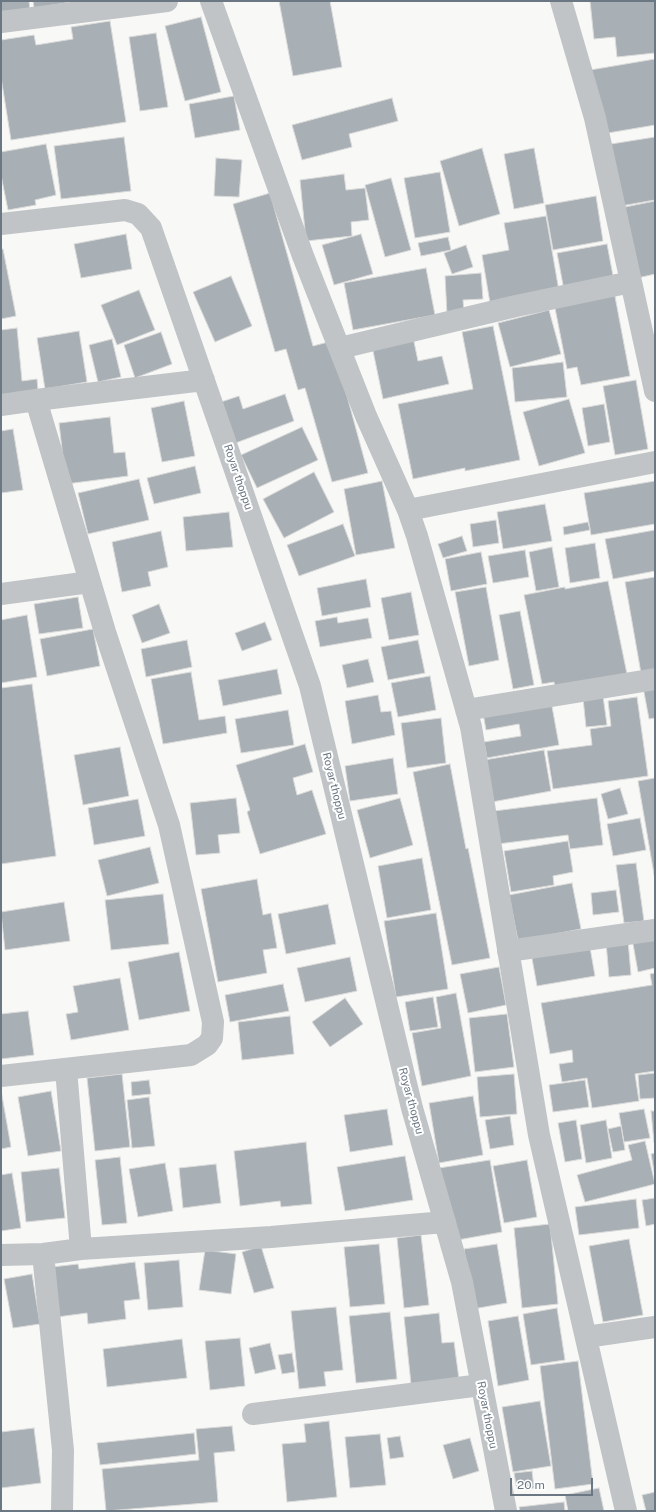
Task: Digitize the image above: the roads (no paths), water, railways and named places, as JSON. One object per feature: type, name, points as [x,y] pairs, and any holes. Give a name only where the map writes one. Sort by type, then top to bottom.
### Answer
[{"type":"street","points":[[1,22],[167,1]]},
{"type":"street","points":[[211,1],[303,256],[366,416],[408,510],[420,543],[471,727],[539,1135],[626,1511]]},
{"type":"street","points":[[561,1],[595,118],[655,391]]},
{"type":"street","name":"Royar thoppu","points":[[1,224],[125,210],[138,214],[151,228],[310,686],[412,1108],[462,1282],[506,1511]]},
{"type":"street","points":[[340,348],[516,306],[631,282]]},
{"type":"street","points":[[1,405],[204,380]]},
{"type":"street","points":[[1,1076],[191,1055],[207,1045],[212,1038],[213,1022],[170,826],[105,632],[36,400]]},
{"type":"street","points":[[408,510],[655,462]]},
{"type":"street","points":[[1,594],[90,582]]},
{"type":"street","points":[[466,710],[655,679]]},
{"type":"street","points":[[508,950],[655,930]]},
{"type":"street","points":[[66,1069],[81,1249]]},
{"type":"street","points":[[1,1255],[43,1254],[81,1249],[271,1237],[445,1222]]},
{"type":"street","points":[[43,1254],[63,1450],[62,1511]]},
{"type":"street","points":[[586,1337],[655,1327]]},
{"type":"street","points":[[253,1414],[482,1385]]}]
